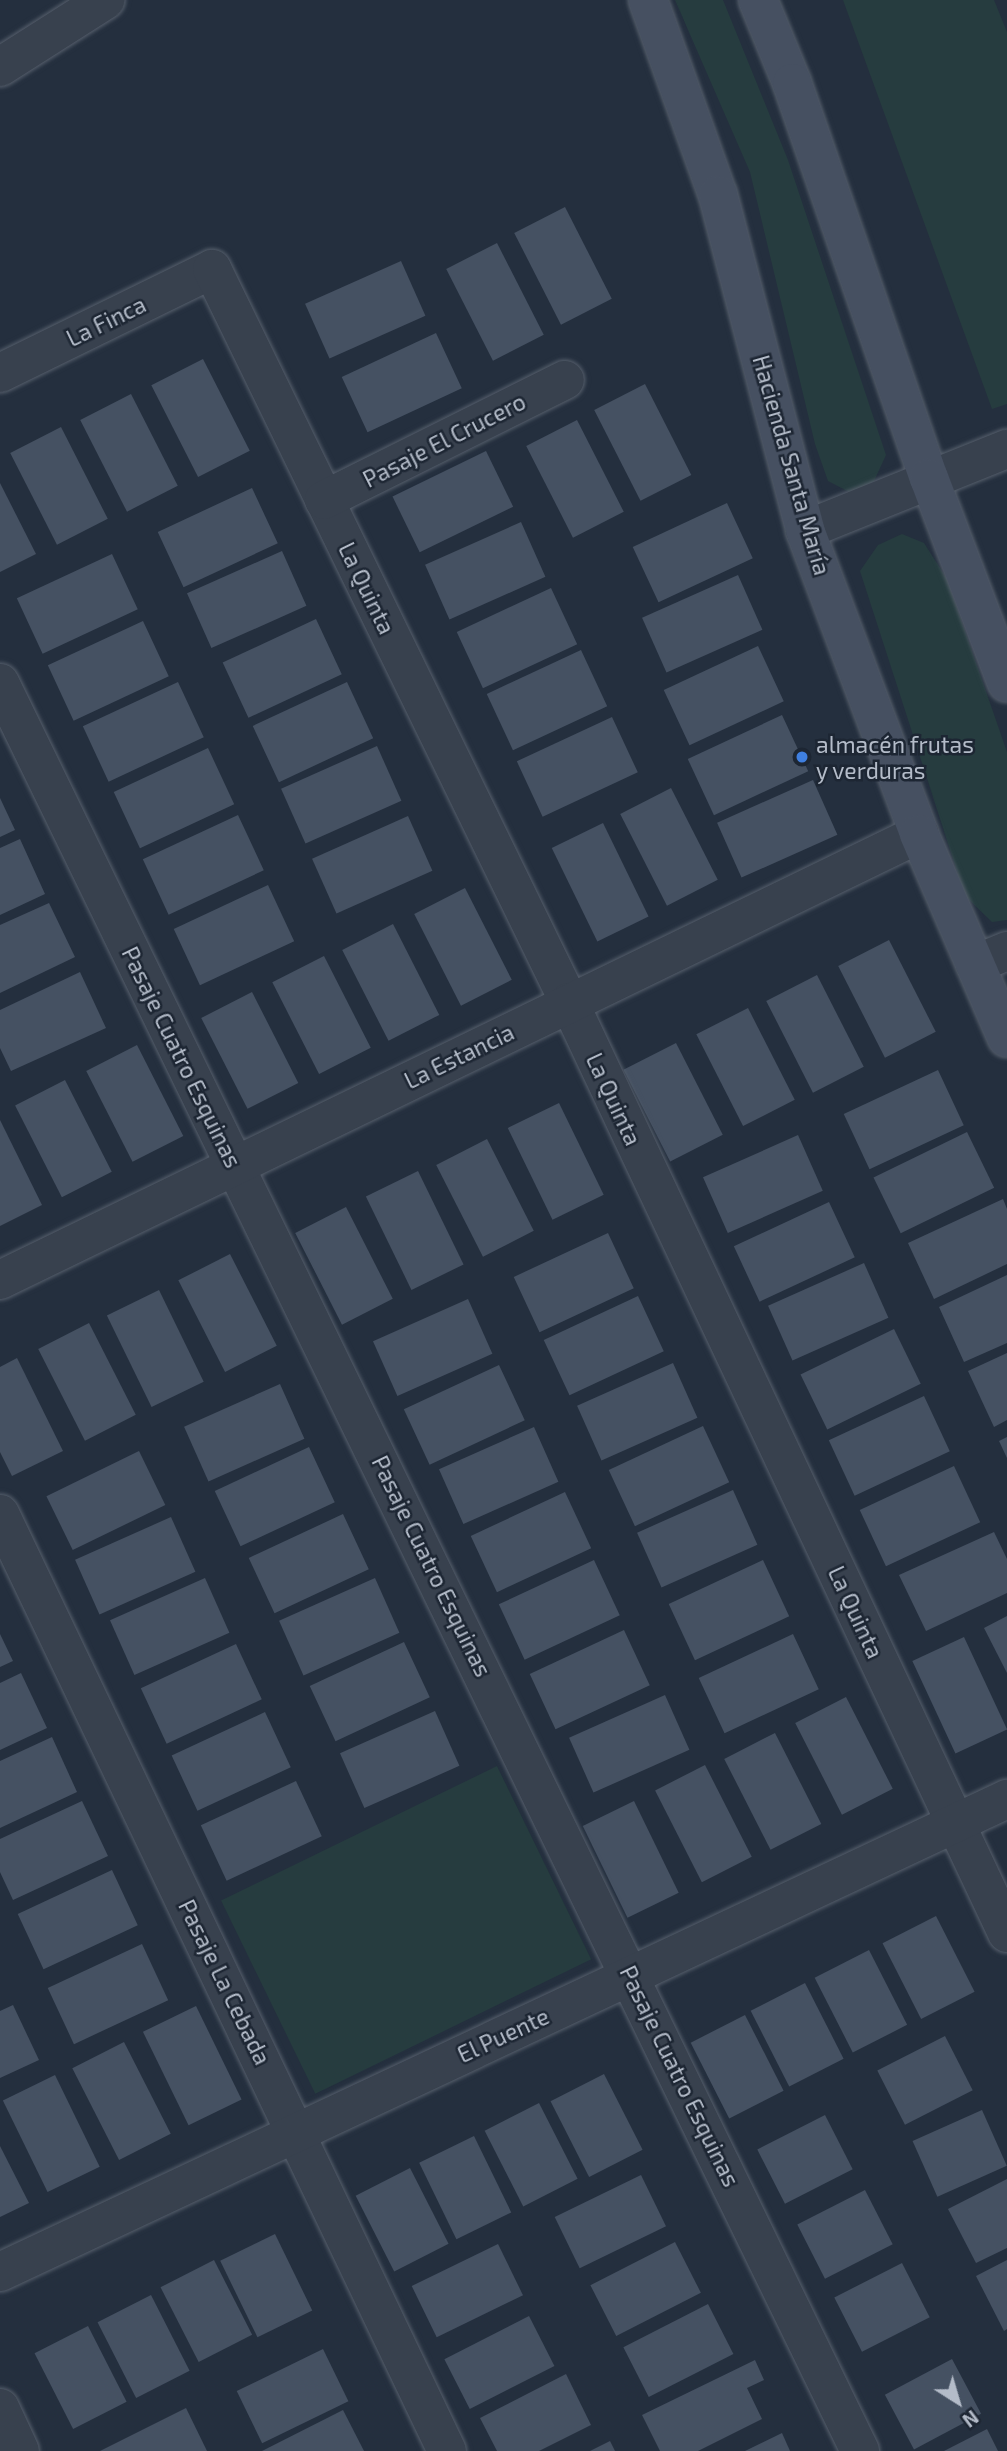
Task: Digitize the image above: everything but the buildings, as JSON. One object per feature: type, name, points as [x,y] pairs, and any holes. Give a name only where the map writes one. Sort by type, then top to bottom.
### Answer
[{"type":"street","points":[[0,67],[105,0]]},
{"type":"street","name":"Hacienda Santa María","points":[[649,0],[718,195],[806,530],[919,834],[991,957],[1007,1038]]},
{"type":"street","points":[[758,0],[792,83],[929,478],[1007,683]]},
{"type":"street","name":"La Finca","points":[[0,373],[212,270]]},
{"type":"street","name":"La Quinta","points":[[212,270],[569,1002],[1007,1933]]},
{"type":"street","name":"Pasaje El Crucero","points":[[324,500],[565,380]]},
{"type":"street","points":[[806,530],[929,478],[1007,449]]},
{"type":"street","name":"Pasaje Cuatro Esquinas","points":[[0,683],[632,1975],[860,2451]]},
{"type":"street","name":"La Estancia","points":[[0,1280],[919,834]]},
{"type":"street","name":"Pasaje La Cebada","points":[[0,1514],[447,2451]]},
{"type":"street","name":"El Puente","points":[[0,2272],[1007,1799]]},
{"type":"street","points":[[0,2408],[20,2451]]},
{"type":"green space","points":[[675,0],[723,0],[788,160],[886,455],[874,481],[853,494],[828,481],[815,444],[750,172]]},
{"type":"green space","points":[[843,0],[994,0],[1007,32],[1007,404],[992,409]]},
{"type":"green space","points":[[902,534],[924,543],[947,579],[1007,752],[1007,920],[992,922],[965,896],[860,571],[878,545]]},
{"type":"green space","points":[[497,1766],[591,1959],[315,2094],[221,1901]]},
{"type":"place","name":"almacén frutas y verduras","points":[[802,757]]}]
